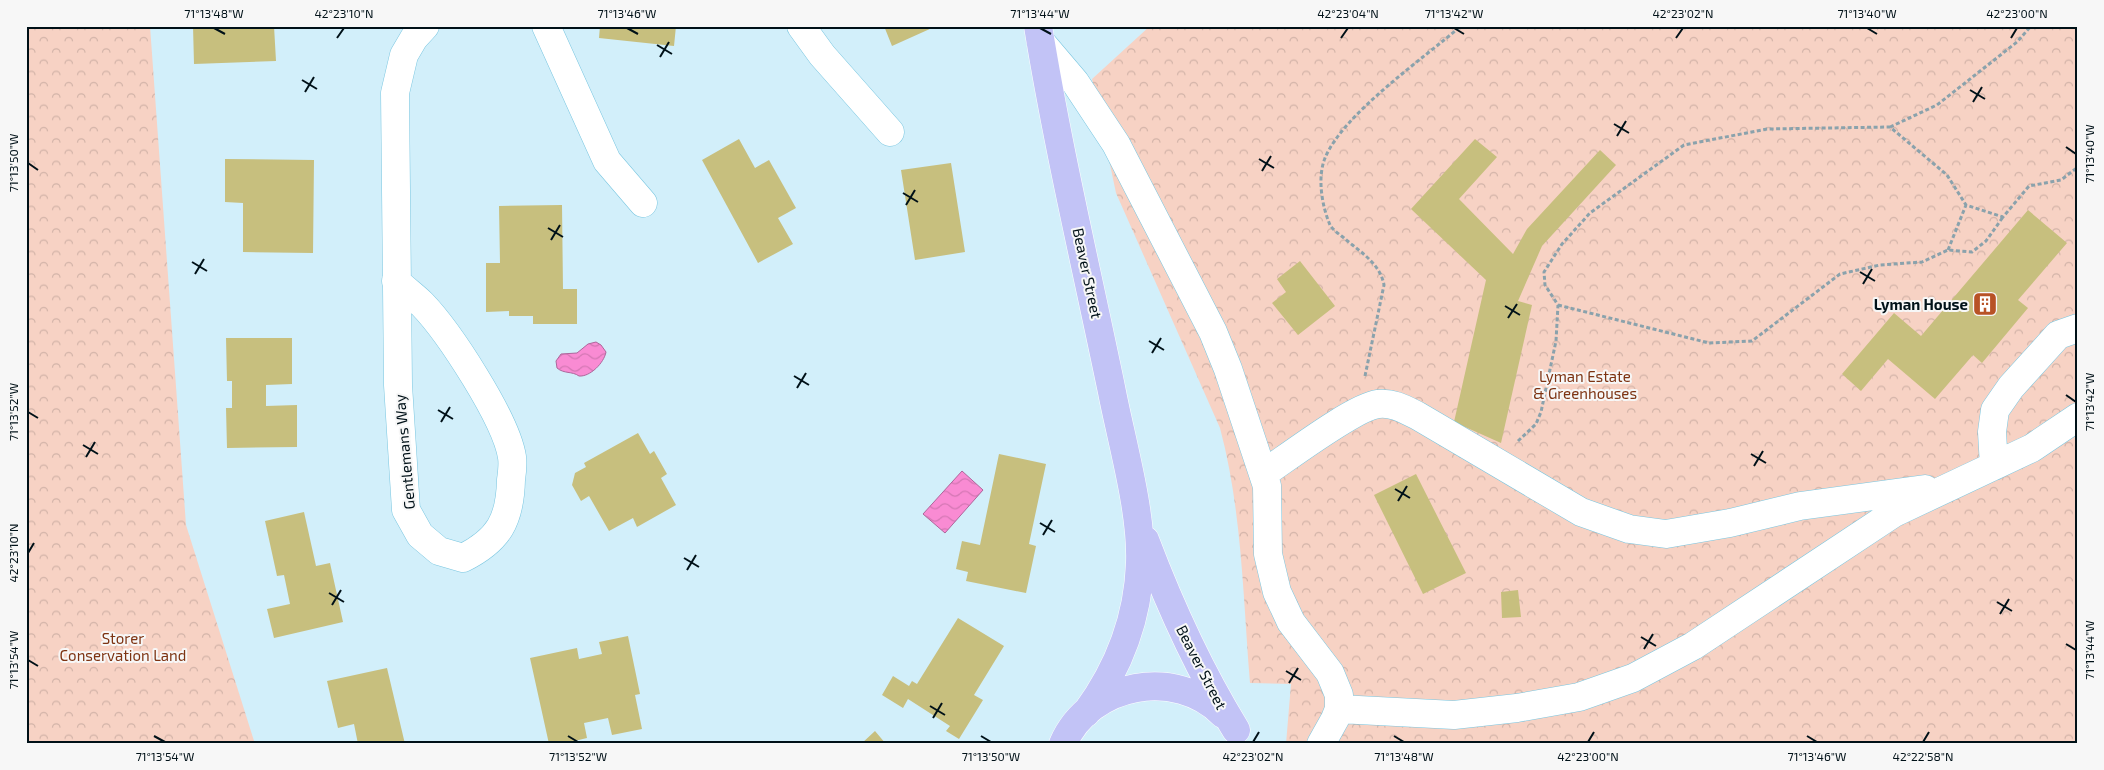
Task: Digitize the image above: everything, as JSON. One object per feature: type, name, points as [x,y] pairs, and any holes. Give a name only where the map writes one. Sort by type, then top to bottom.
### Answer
[{"type":"main road","name":"Beaver Street","points":[[1039,34],[1137,520],[1140,562],[1136,600],[1129,633],[1102,692],[1086,713]]},
{"type":"main road","name":"Beaver Street","points":[[1137,520],[1189,645],[1209,685],[1240,737]]},
{"type":"main road","points":[[1064,744],[1075,724],[1109,696],[1123,691],[1151,686],[1179,689],[1205,700],[1217,709],[1240,737]]},
{"type":"street","name":"Gentlemans Way","points":[[396,281],[422,305],[451,341],[497,415],[512,457],[510,499],[503,523],[484,547],[463,558],[439,551],[420,535],[406,510],[398,385],[396,281],[395,93],[404,55],[414,38],[425,26]]},
{"type":"street","points":[[546,26],[608,161],[643,203]]},
{"type":"street","points":[[801,26],[822,55],[890,132]]},
{"type":"street","points":[[1039,34],[1075,82],[1116,144],[1212,332],[1228,369],[1264,474],[1268,500],[1268,554],[1277,592],[1291,622],[1336,684],[1339,695],[1339,709],[1330,730],[1321,744]]},
{"type":"street","points":[[1994,466],[1992,432],[1995,410],[2011,387],[2058,335],[2078,328]]},
{"type":"street","points":[[1264,474],[1364,409],[1377,404],[1400,407],[1581,512],[1629,529],[1666,534],[1730,523],[1800,506],[1956,484]]},
{"type":"street","points":[[1339,709],[1454,715],[1517,708],[1578,697],[1633,678],[1693,646],[1894,513],[2032,448],[2078,417]]},
{"type":"path","points":[[1364,409],[1366,369],[1384,285],[1382,272],[1372,261],[1331,227],[1323,206],[1322,181],[1325,159],[1339,135],[1356,116],[1461,26]]},
{"type":"path","points":[[1501,465],[1509,450],[1536,424],[1541,412],[1556,341],[1558,305],[1545,285],[1544,272],[1562,244],[1590,213],[1684,145],[1767,129],[1890,127],[1937,105],[2017,42],[2030,26]]},
{"type":"path","points":[[1890,127],[1946,175],[1966,205],[2003,217]]},
{"type":"path","points":[[1558,305],[1709,343],[1752,342],[1840,274],[1880,265],[1922,262],[1948,250],[1972,252],[1986,242],[2003,217],[2029,186],[2061,180],[2078,168]]},
{"type":"path","points":[[1948,250],[1966,205]]},
{"type":"green space","name":"Storer Conservation Land","points":[[26,26],[150,26],[186,525],[255,744],[26,744]]},
{"type":"green space","name":"Lyman Estate & Greenhouses","points":[[1150,26],[2078,26],[2078,744],[1286,744],[1291,684],[1250,683],[1237,522],[1233,490],[1220,428],[1116,193],[1092,79]]},
{"type":"water","points":[[596,342],[606,352],[602,361],[592,372],[579,376],[557,368],[556,361],[561,354],[577,353],[588,344]]},
{"type":"water","points":[[962,471],[983,490],[945,533],[923,514]]},
{"type":"building","points":[[193,26],[274,26],[276,61],[194,64]]},
{"type":"building","points":[[600,26],[676,26],[674,46],[599,38]]},
{"type":"building","points":[[884,26],[932,26],[932,28],[892,46]]},
{"type":"building","points":[[739,139],[755,168],[769,160],[796,208],[778,218],[793,244],[758,263],[702,160]]},
{"type":"building","points":[[1475,139],[1497,157],[1459,199],[1513,254],[1527,229],[1600,150],[1616,165],[1542,246],[1518,301],[1532,305],[1501,443],[1454,422],[1486,280],[1411,209]]},
{"type":"building","points":[[225,159],[314,160],[313,253],[243,252],[243,203],[225,202]]},
{"type":"building","points":[[951,163],[965,252],[915,260],[901,170]]},
{"type":"building","points":[[562,205],[563,289],[577,289],[577,324],[533,324],[533,316],[509,316],[509,311],[486,312],[486,263],[500,263],[499,206]]},
{"type":"building","name":"Lyman House","points":[[2028,210],[2067,243],[2018,300],[2028,308],[1982,363],[1973,355],[1935,399],[1888,359],[1861,391],[1842,374],[1894,313],[1921,336]]},
{"type":"building","points":[[1300,261],[1335,306],[1298,335],[1272,303],[1286,292],[1277,279]]},
{"type":"building","points":[[226,338],[292,338],[292,384],[266,385],[266,406],[297,405],[297,447],[227,448],[226,408],[232,408],[232,381],[227,381]]},
{"type":"building","points":[[638,433],[650,454],[654,451],[667,474],[661,478],[676,505],[637,527],[633,518],[609,531],[589,496],[581,501],[572,485],[575,473],[586,467],[584,463]]},
{"type":"building","points":[[999,454],[1046,464],[1029,544],[1036,546],[1026,593],[966,581],[968,572],[956,569],[962,541],[980,545]]},
{"type":"building","points":[[1416,474],[1466,573],[1423,594],[1374,495]]},
{"type":"building","points":[[304,512],[316,566],[330,563],[343,622],[274,638],[267,609],[290,604],[284,575],[277,576],[265,521]]},
{"type":"building","points":[[1518,590],[1521,617],[1502,618],[1501,592]]},
{"type":"building","points":[[958,618],[1004,646],[974,695],[983,700],[959,739],[946,731],[950,726],[908,699],[903,708],[882,695],[893,676],[909,686],[912,681],[917,684]]},
{"type":"building","points":[[628,636],[640,694],[635,695],[642,729],[612,735],[608,718],[584,723],[587,738],[562,744],[549,744],[530,658],[577,648],[579,659],[602,654],[599,642]]},
{"type":"building","points":[[387,668],[405,744],[358,744],[354,724],[338,728],[327,681]]},
{"type":"building","points":[[875,731],[886,744],[861,744]]},
{"type":"place","name":"Lyman House","points":[[1985,304]]}]
